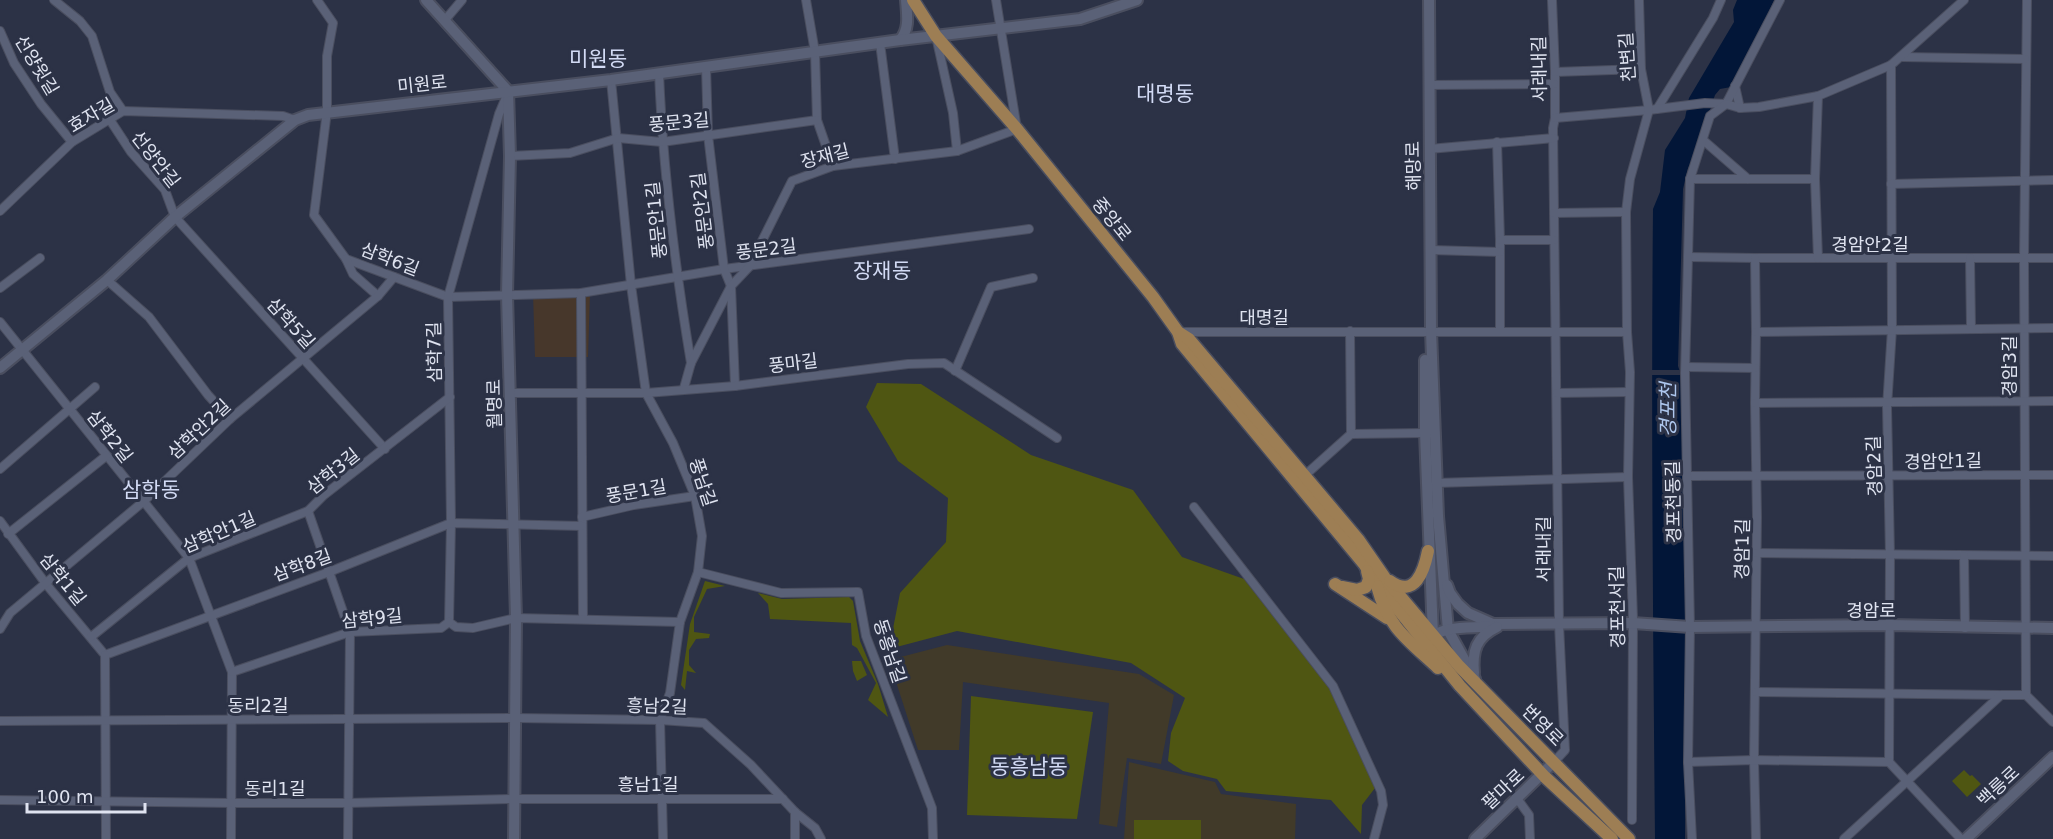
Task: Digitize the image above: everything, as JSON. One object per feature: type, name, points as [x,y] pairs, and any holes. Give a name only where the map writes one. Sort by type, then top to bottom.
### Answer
[{"type":"main road","name":"중앙로","points":[[913,0],[936,36],[1017,129],[1153,297],[1178,332],[1182,344],[1301,479],[1358,539],[1381,580]]},
{"type":"main road","name":"중앙로","points":[[1301,479],[1364,564],[1381,580],[1428,639]]},
{"type":"main road","points":[[1390,620],[1384,609],[1381,580],[1402,586],[1413,583],[1423,574],[1428,551]]},
{"type":"main road","points":[[1364,564],[1369,579],[1366,587],[1352,590],[1335,584],[1382,613],[1417,650],[1460,686]]},
{"type":"main road","name":"번영로","points":[[1428,639],[1477,682],[1629,839]]},
{"type":"main road","name":"번영로","points":[[1428,639],[1460,686],[1543,774],[1612,839]]},
{"type":"street","name":"삼학6길","points":[[317,0],[333,22],[327,56],[327,111],[314,215],[346,259],[448,297],[507,295]]},
{"type":"street","points":[[426,0],[508,91]]},
{"type":"street","points":[[445,20],[462,0]]},
{"type":"street","points":[[806,0],[815,52],[816,120],[833,166]]},
{"type":"street","points":[[900,40],[906,34],[908,18],[906,0]]},
{"type":"street","name":"중앙로","points":[[996,0],[1006,74],[1017,129]]},
{"type":"street","name":"미원로","points":[[0,368],[107,280],[175,217],[295,120],[308,115],[611,80],[900,40],[1080,19],[1137,0]]},
{"type":"street","name":"해망로","points":[[1429,0],[1431,331],[1436,483],[1448,630]]},
{"type":"street","name":"서래내길","points":[[1552,0],[1555,72],[1554,240],[1558,624],[1565,750],[1554,762]]},
{"type":"street","name":"천변길","points":[[1639,0],[1641,69],[1653,110]]},
{"type":"street","points":[[1653,110],[1713,18],[1721,0]]},
{"type":"street","name":"경포천동길","points":[[1692,839],[1688,762],[1690,627],[1686,367],[1690,179],[1710,116],[1726,104],[1780,0]]},
{"type":"street","points":[[1555,118],[1705,103],[1726,104],[1740,108],[1759,107],[1818,96],[1891,65],[1964,0]]},
{"type":"street","name":"경암3길","points":[[2026,695],[2024,181],[2027,0]]},
{"type":"street","name":"선양안길","points":[[55,2],[80,21],[92,36],[110,92],[123,111]]},
{"type":"street","name":"선양윗길","points":[[0,31],[14,63],[41,104],[72,142]]},
{"type":"street","name":"중앙로","points":[[936,36],[953,113],[957,151]]},
{"type":"street","points":[[880,43],[895,159]]},
{"type":"street","points":[[1902,57],[2025,59]]},
{"type":"street","name":"경암2길","points":[[1889,762],[1888,402],[1892,329],[1891,65]]},
{"type":"street","name":"풍문안2길","points":[[706,67],[708,135],[724,269],[731,286],[735,386]]},
{"type":"street","points":[[1555,72],[1641,69]]},
{"type":"street","name":"풍문안1길","points":[[659,73],[662,142],[677,278],[691,363]]},
{"type":"street","name":"풍남길","points":[[611,80],[631,285],[646,393],[673,443],[696,496],[702,536],[698,572],[680,622],[670,693],[660,720],[663,839]]},
{"type":"street","points":[[1429,85],[1554,84]]},
{"type":"street","points":[[1736,86],[1740,108]]},
{"type":"street","name":"월명로","points":[[508,91],[510,156],[507,295],[516,618],[514,839]]},
{"type":"street","name":"삼학7길","points":[[449,622],[451,524],[448,297],[499,114],[508,91]]},
{"type":"street","points":[[1818,96],[1815,179],[1818,258]]},
{"type":"street","name":"경포천서길","points":[[1632,820],[1633,623],[1628,477],[1626,212],[1630,178],[1653,110]]},
{"type":"street","name":"효자길","points":[[0,211],[72,142],[123,111],[283,116],[295,120]]},
{"type":"street","name":"선양안길","points":[[110,120],[131,152],[165,190],[175,217]]},
{"type":"street","name":"풍문3길","points":[[510,156],[570,153],[618,138],[662,142],[816,120]]},
{"type":"street","name":"장재길","points":[[684,388],[691,363],[731,286],[748,267],[792,181],[833,166],[957,151],[1017,129]]},
{"type":"street","points":[[1429,149],[1554,138]]},
{"type":"street","points":[[1703,140],[1748,179]]},
{"type":"street","points":[[1497,142],[1500,332]]},
{"type":"street","points":[[1690,179],[1815,179]]},
{"type":"street","points":[[1891,184],[2053,180]]},
{"type":"street","points":[[1554,213],[1626,212]]},
{"type":"street","name":"삼학5길","points":[[175,217],[385,449]]},
{"type":"street","name":"풍문2길","points":[[507,295],[581,293],[724,269],[1029,229]]},
{"type":"street","points":[[1500,240],[1554,240]]},
{"type":"street","points":[[1431,250],[1500,252]]},
{"type":"street","name":"경암안2길","points":[[1688,256],[1891,259],[2053,258]]},
{"type":"street","points":[[0,288],[16,272],[40,258]]},
{"type":"street","name":"경암1길","points":[[1755,258],[1757,628],[1754,760],[1756,839]]},
{"type":"street","points":[[1970,258],[1971,328]]},
{"type":"street","points":[[346,259],[353,274],[378,296]]},
{"type":"street","name":"삼학안2길","points":[[0,629],[10,613],[144,501],[230,419],[378,296],[394,277]]},
{"type":"street","points":[[955,371],[991,287],[1033,278]]},
{"type":"street","points":[[107,280],[149,317],[208,395],[230,419]]},
{"type":"street","points":[[581,293],[583,619]]},
{"type":"street","name":"삼학2길","points":[[0,322],[189,558],[232,672]]},
{"type":"street","points":[[1756,332],[2053,328]]},
{"type":"street","points":[[1350,331],[1351,434]]},
{"type":"street","points":[[1431,331],[1627,332]]},
{"type":"street","name":"해망로","points":[[1428,639],[1425,433],[1426,343],[1431,331]]},
{"type":"street","name":"대명길","points":[[1178,332],[1431,331]]},
{"type":"street","name":"풍마길","points":[[511,393],[646,393],[684,388],[735,386],[908,364],[944,363],[1057,438]]},
{"type":"street","points":[[1686,367],[1755,368]]},
{"type":"street","points":[[0,469],[95,387]]},
{"type":"street","points":[[1557,393],[1629,392]]},
{"type":"street","name":"삼학3길","points":[[348,839],[350,632],[308,511],[324,495],[450,397]]},
{"type":"street","points":[[1755,403],[2053,401]]},
{"type":"street","points":[[1301,479],[1351,434],[1425,433]]},
{"type":"street","points":[[8,534],[106,456]]},
{"type":"street","name":"경암안1길","points":[[1688,476],[2053,475]]},
{"type":"street","points":[[1436,483],[1628,477]]},
{"type":"street","name":"풍문1길","points":[[582,517],[634,505],[696,496]]},
{"type":"street","points":[[1194,507],[1333,686],[1381,790],[1383,805],[1374,839]]},
{"type":"street","name":"삼학안1길","points":[[92,637],[189,558],[308,511]]},
{"type":"street","name":"삼학1길","points":[[0,521],[46,584],[105,655]]},
{"type":"street","name":"삼학8길","points":[[105,655],[451,524],[513,524]]},
{"type":"street","points":[[513,524],[582,526]]},
{"type":"street","points":[[1757,553],[2053,556]]},
{"type":"street","points":[[1964,556],[1965,628]]},
{"type":"street","name":"동흥남길","points":[[698,572],[781,593],[858,592],[866,636],[932,808],[933,839]]},
{"type":"street","points":[[1442,573],[1450,593],[1468,613],[1493,624],[1503,625]]},
{"type":"street","name":"삼학9길","points":[[232,672],[350,632],[441,628],[449,622],[456,627],[473,628],[516,618],[680,622]]},
{"type":"street","points":[[1428,639],[1448,630],[1503,625],[1633,623]]},
{"type":"street","name":"경암로","points":[[1633,623],[1757,628],[1890,625],[2053,628]]},
{"type":"street","points":[[1477,682],[1473,659],[1478,641],[1489,631],[1503,625]]},
{"type":"street","points":[[1448,630],[1477,682]]},
{"type":"street","points":[[105,655],[106,839]]},
{"type":"street","points":[[231,839],[232,672]]},
{"type":"street","points":[[1756,692],[2026,695],[2053,722]]},
{"type":"street","points":[[1844,839],[2001,695]]},
{"type":"street","name":"동리2길","points":[[0,721],[515,718]]},
{"type":"street","name":"흥남2길","points":[[515,718],[660,720],[705,723],[751,765],[795,812],[815,828],[821,839]]},
{"type":"street","name":"백릉로","points":[[1966,839],[2053,757]]},
{"type":"street","points":[[1688,762],[1754,760],[1889,762],[1961,839]]},
{"type":"street","name":"팔마로","points":[[1475,839],[1554,762]]},
{"type":"street","points":[[1516,797],[1529,815],[1530,839]]},
{"type":"street","name":"흥남1길","points":[[514,799],[783,799]]},
{"type":"street","name":"동리1길","points":[[0,800],[347,803],[514,799]]},
{"type":"street","points":[[795,812],[795,839]]},
{"type":"shaded area","points":[[590,293],[588,357],[535,357],[533,294]]},
{"type":"shaded area","points":[[947,645],[1139,674],[1174,695],[1161,764],[1127,758],[1117,827],[1099,824],[1109,703],[963,682],[959,750],[918,750],[889,660]]},
{"type":"shaded area","points":[[1129,762],[1215,782],[1221,794],[1296,804],[1295,839],[1124,839]]},
{"type":"green space","points":[[877,383],[921,384],[1031,455],[1133,490],[1182,557],[1244,579],[1333,691],[1375,788],[1362,805],[1361,834],[1331,800],[1226,791],[1217,779],[1183,771],[1168,761],[1171,733],[1185,698],[1131,663],[957,631],[889,649],[900,593],[946,542],[948,498],[898,461],[866,407]]},
{"type":"green space","points":[[705,581],[725,586],[707,589],[694,617],[694,632],[710,634],[709,638],[696,639],[689,650],[689,665],[696,673],[687,671],[685,690],[681,685],[690,624]]},
{"type":"green space","points":[[758,593],[782,599],[849,597],[853,601],[860,641],[878,684],[888,717],[868,700],[876,683],[857,648],[852,645],[851,623],[770,619],[768,604]]},
{"type":"green space","points":[[852,661],[861,661],[867,675],[857,681],[853,671]]},
{"type":"green space","points":[[971,696],[1093,712],[1077,819],[967,815]]},
{"type":"green space","points":[[1964,770],[1981,784],[1967,797],[1952,781]]},
{"type":"green space","points":[[1134,820],[1201,820],[1201,839],[1134,839]]},
{"type":"water","name":"경포천","points":[[1737,0],[1774,0],[1731,87],[1720,89],[1715,95],[1695,156],[1688,168],[1683,189],[1678,366],[1682,378],[1684,493],[1685,839],[1655,839],[1653,209],[1660,192],[1665,150],[1685,118],[1689,98],[1734,22],[1733,10]]},
{"type":"pier","points":[[1650,370],[1681,370],[1681,375],[1650,375]]},
{"type":"district","name":"미원동","points":[[598,59]]},
{"type":"district","name":"대명동","points":[[1165,94]]},
{"type":"district","name":"장재동","points":[[882,271]]},
{"type":"district","name":"삼학동","points":[[151,490]]},
{"type":"district","name":"동흥남동","points":[[1029,767]]}]
